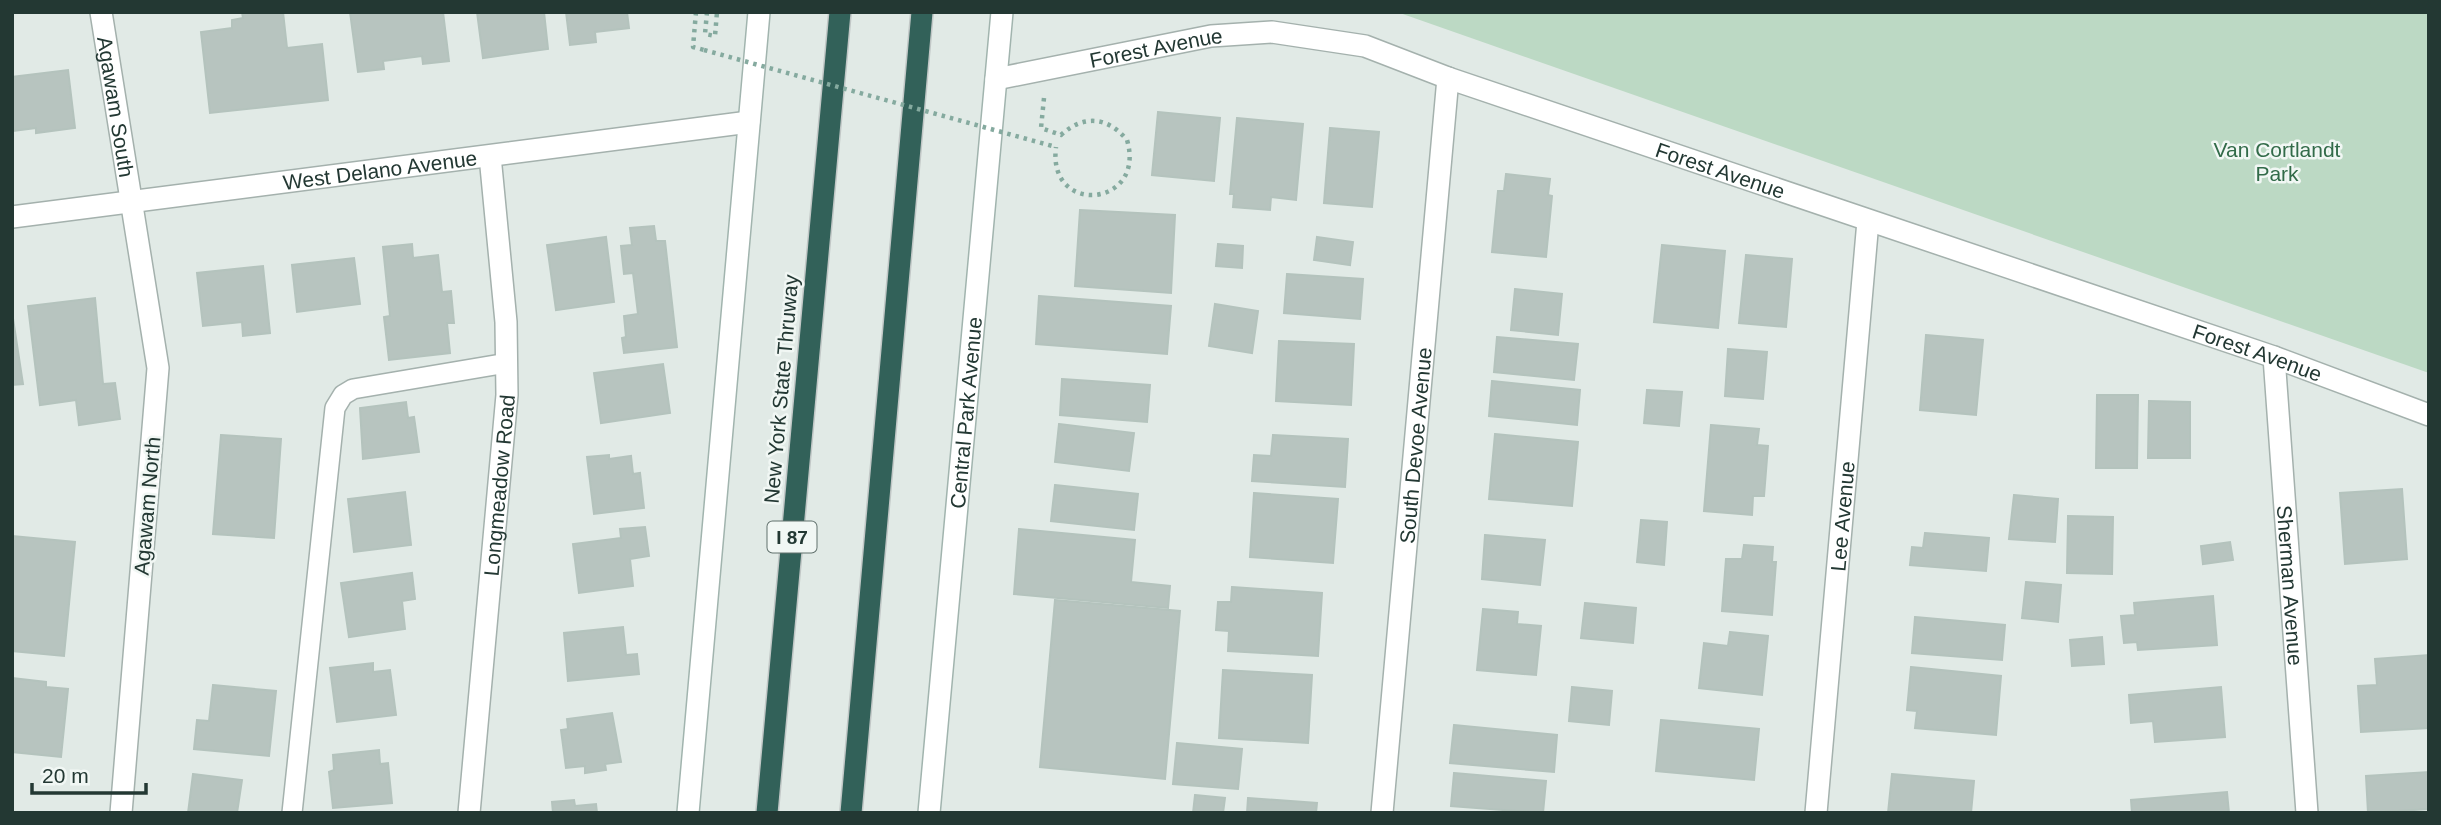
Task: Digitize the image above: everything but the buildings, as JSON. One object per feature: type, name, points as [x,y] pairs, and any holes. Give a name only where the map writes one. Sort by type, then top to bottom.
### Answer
[{"type":"highway","name":"New York State Thruway","points":[[767,813],[840,12]]},
{"type":"highway","points":[[851,813],[922,12]]},
{"type":"street","name":"Agawam South","points":[[101,12],[133,202]]},
{"type":"street","points":[[688,813],[759,12]]},
{"type":"street","name":"Central Park Avenue","points":[[929,813],[1002,12]]},
{"type":"street","name":"Forest Avenue","points":[[996,79],[1211,36],[1272,32],[1365,47],[1448,78],[2274,357],[2429,415]]},
{"type":"street","name":"South Devoe Avenue","points":[[1382,813],[1448,78]]},
{"type":"street","name":"West Delano Avenue","points":[[12,217],[749,122]]},
{"type":"street","name":"Longmeadow Road","points":[[469,813],[507,395],[507,363],[490,156]]},
{"type":"street","name":"Agawam North","points":[[121,813],[158,368],[133,202]]},
{"type":"street","name":"Lee Avenue","points":[[1816,813],[1868,221]]},
{"type":"street","name":"Sherman Avenue","points":[[2274,357],[2307,813]]},
{"type":"lane","points":[[292,813],[335,408],[343,396],[353,389],[507,363]]},
{"type":"path","points":[[696,12],[693,47],[1056,146],[1056,171],[1063,182],[1083,195],[1108,193],[1118,186],[1130,165],[1127,140],[1108,123],[1083,121],[1061,135],[1041,128],[1047,68]]},
{"type":"path","points":[[707,12],[705,34],[715,36],[717,12]]},
{"type":"green space","name":"Van Cortlandt Park","points":[[1397,12],[2429,12],[2429,373]]}]
